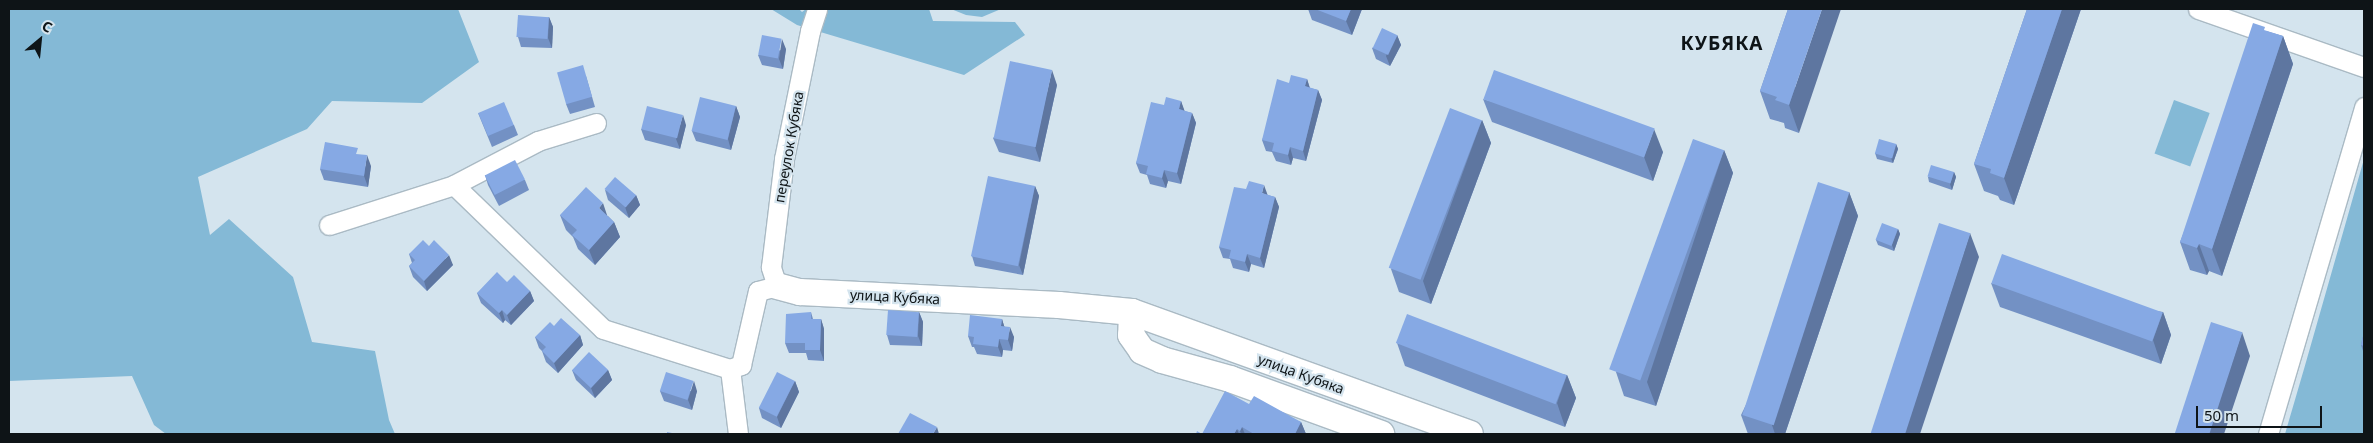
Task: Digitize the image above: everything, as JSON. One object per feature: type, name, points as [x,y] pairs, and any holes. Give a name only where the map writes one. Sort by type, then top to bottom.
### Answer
[{"type":"street","name":"переулок Кубяка","points":[[777,286],[771,268],[784,159],[810,31],[817,9]]},
{"type":"street","points":[[2198,9],[2364,67]]},
{"type":"street","points":[[2268,434],[2364,107]]},
{"type":"street","points":[[329,225],[454,185],[538,141],[596,123]]},
{"type":"street","points":[[454,185],[603,329],[730,369],[741,366],[758,291],[777,286]]},
{"type":"street","name":"улица Кубяка","points":[[777,286],[800,292],[1059,305],[1132,312],[1470,434]]},
{"type":"street","name":"улица Кубяка","points":[[1132,312],[1131,335],[1142,351],[1162,360],[1230,379],[1381,434]]},
{"type":"street","points":[[730,369],[738,434]]},
{"type":"shaded area","points":[[9,9],[458,9],[479,62],[422,103],[332,101],[307,129],[198,177],[210,235],[229,219],[293,277],[312,342],[375,351],[389,420],[395,434],[166,434],[154,425],[132,376],[9,381]]},
{"type":"shaded area","points":[[771,9],[799,9],[802,12],[806,9],[929,9],[933,21],[1015,22],[1025,35],[964,75],[797,25]]},
{"type":"shaded area","points":[[951,9],[1001,9],[982,17],[966,15]]},
{"type":"shaded area","points":[[2174,100],[2210,113],[2190,167],[2155,154]]},
{"type":"shaded area","points":[[2364,159],[2364,434],[2285,434],[2304,369]]},
{"type":"building","points":[[1315,9],[1351,9],[1346,21]]},
{"type":"building","points":[[1788,9],[1822,9],[1789,105],[1775,100],[1777,97],[1760,91]]},
{"type":"building","points":[[2027,9],[2062,9],[2004,178],[1990,173],[1991,169],[1974,164]]},
{"type":"building","points":[[518,15],[549,17],[547,39],[516,37]]},
{"type":"building","points":[[2253,23],[2265,27],[2264,30],[2283,36],[2212,249],[2199,244],[2197,248],[2180,242]]},
{"type":"building","points":[[1382,28],[1397,35],[1388,55],[1373,48]]},
{"type":"building","points":[[762,35],[782,39],[778,58],[758,55]]},
{"type":"building","points":[[1010,61],[1052,70],[1036,147],[994,138]]},
{"type":"building","points":[[583,65],[592,97],[566,104],[557,72]]},
{"type":"building","points":[[1494,70],[1655,128],[1644,158],[1483,99]]},
{"type":"building","points":[[1291,75],[1307,79],[1305,86],[1318,90],[1303,151],[1290,147],[1288,155],[1272,151],[1274,143],[1262,140],[1277,79],[1289,83]]},
{"type":"building","points":[[700,97],[736,106],[727,140],[692,131]]},
{"type":"building","points":[[1166,97],[1181,101],[1179,109],[1192,113],[1177,173],[1164,170],[1162,178],[1146,174],[1148,166],[1136,163],[1151,102],[1164,105]]},
{"type":"building","points":[[504,102],[514,125],[488,136],[478,113]]},
{"type":"building","points":[[647,106],[683,115],[677,138],[641,129]]},
{"type":"building","points":[[1450,108],[1482,120],[1420,280],[1389,268]]},
{"type":"building","points":[[1693,139],[1724,150],[1640,381],[1609,369]]},
{"type":"building","points":[[1879,139],[1896,144],[1892,158],[1875,153]]},
{"type":"building","points":[[325,142],[358,148],[356,154],[367,155],[364,176],[320,169]]},
{"type":"building","points":[[515,160],[525,180],[495,195],[485,175]]},
{"type":"building","points":[[1931,165],[1954,172],[1950,183],[1927,176]]},
{"type":"building","points":[[988,176],[1035,186],[1018,266],[971,256]]},
{"type":"building","points":[[615,177],[636,195],[626,207],[605,189]]},
{"type":"building","points":[[1249,181],[1264,185],[1262,193],[1275,197],[1260,258],[1247,254],[1245,262],[1229,258],[1231,250],[1219,247],[1234,187],[1246,189]]},
{"type":"building","points":[[1818,182],[1849,192],[1774,425],[1742,415]]},
{"type":"building","points":[[586,187],[603,203],[599,208],[614,222],[589,250],[572,235],[577,230],[560,215]]},
{"type":"building","points":[[1882,223],[1898,229],[1891,246],[1876,240]]},
{"type":"building","points":[[1939,223],[1970,233],[1905,434],[1870,434]]},
{"type":"building","points":[[423,240],[429,246],[434,240],[449,255],[424,281],[409,266],[415,260],[409,254]]},
{"type":"building","points":[[2002,254],[2163,312],[2152,342],[1991,283]]},
{"type":"building","points":[[497,272],[507,282],[514,275],[530,291],[507,315],[502,310],[499,313],[477,293]]},
{"type":"building","points":[[888,310],[919,312],[917,337],[886,335]]},
{"type":"building","points":[[811,312],[811,319],[821,319],[820,350],[805,350],[805,343],[785,343],[786,314]]},
{"type":"building","points":[[1407,314],[1567,375],[1556,404],[1396,343]]},
{"type":"building","points":[[970,315],[1002,319],[1001,326],[1010,327],[1008,340],[999,339],[998,347],[973,344],[974,337],[968,336]]},
{"type":"building","points":[[561,318],[580,335],[554,363],[542,351],[546,347],[535,337],[550,322],[554,326]]},
{"type":"building","points":[[2211,322],[2242,332],[2209,434],[2175,434]]},
{"type":"building","points":[[2364,332],[2364,346],[2361,345]]},
{"type":"building","points":[[589,352],[608,370],[591,388],[572,370]]},
{"type":"building","points":[[666,372],[694,381],[687,400],[660,391]]},
{"type":"building","points":[[777,372],[795,381],[777,417],[759,408]]},
{"type":"building","points":[[1225,391],[1249,404],[1254,396],[1301,422],[1295,434],[1254,434],[1242,427],[1240,431],[1237,429],[1234,434],[1202,434]]},
{"type":"building","points":[[910,413],[937,427],[933,434],[898,434]]},
{"type":"district","name":"КУБЯКА","points":[[1722,44]]}]
